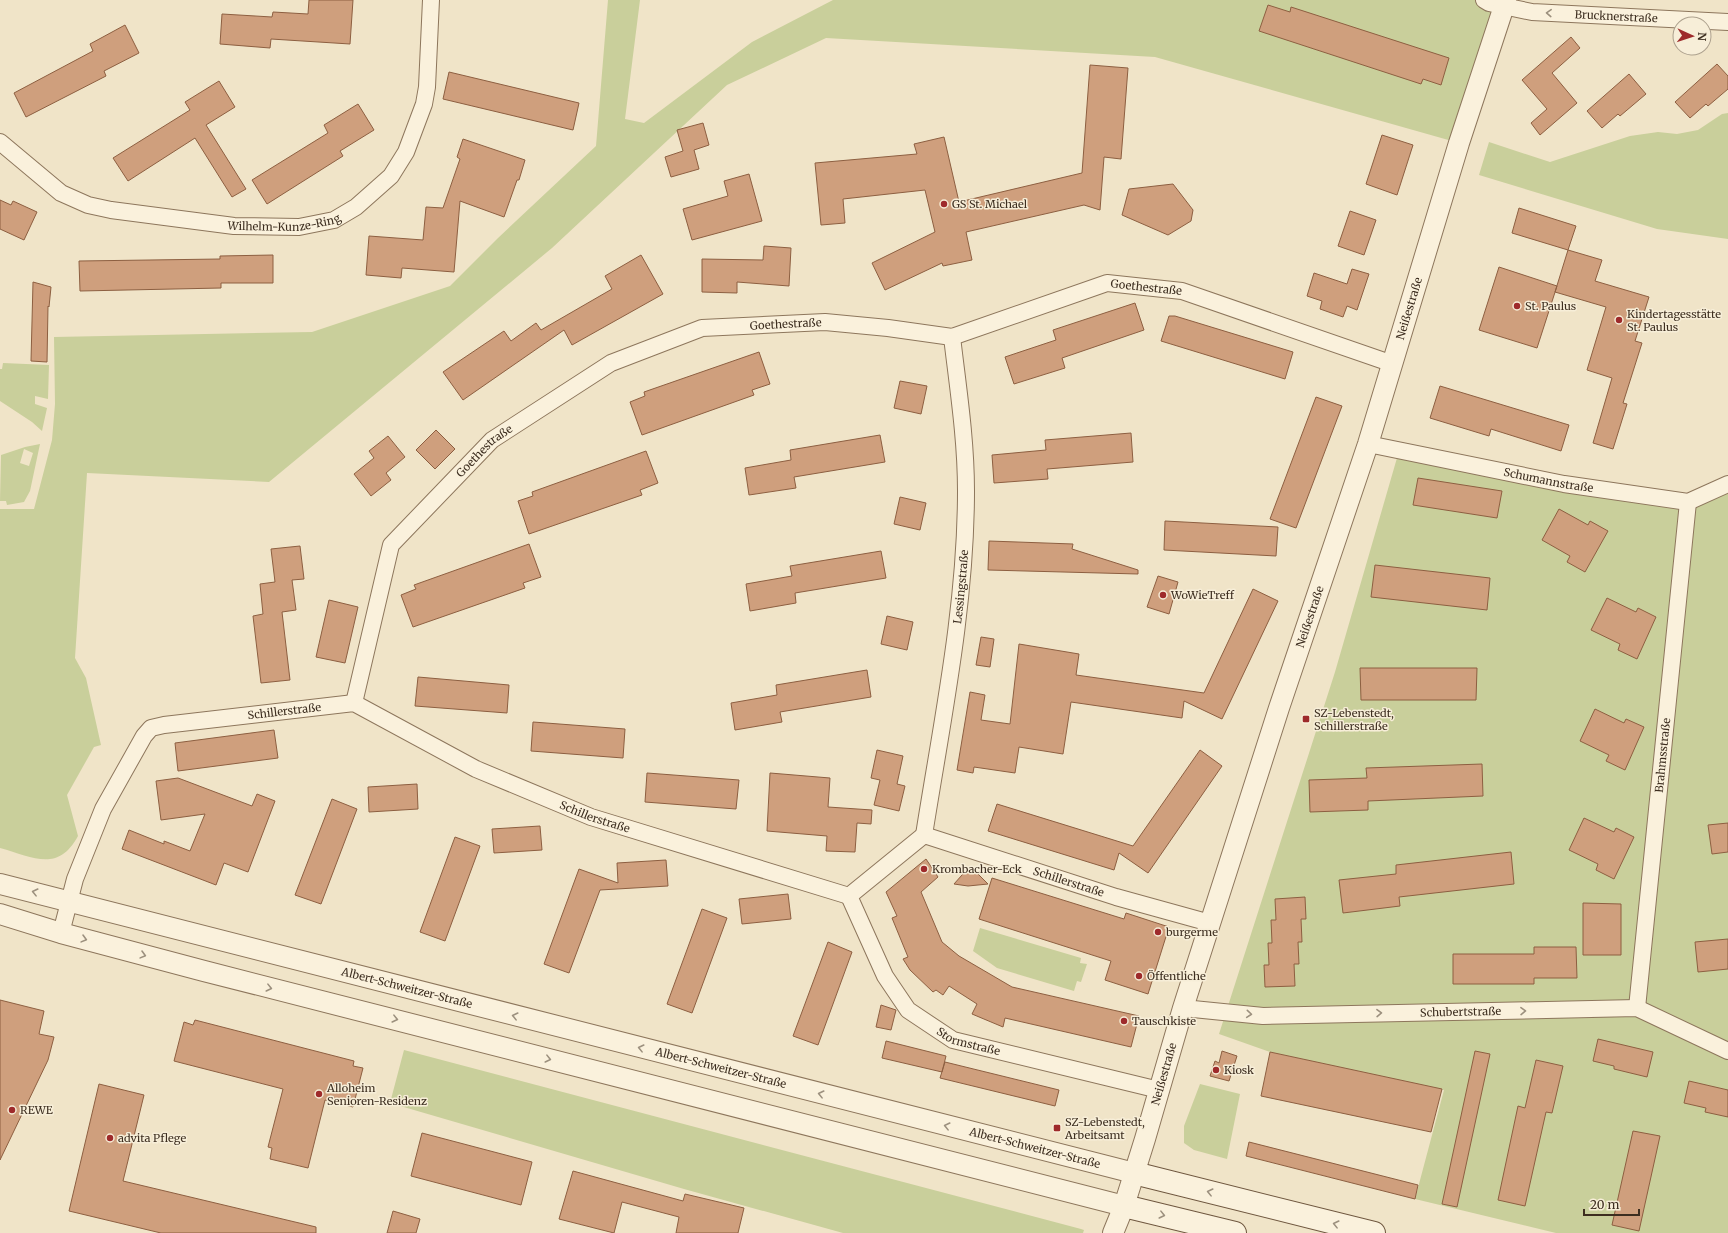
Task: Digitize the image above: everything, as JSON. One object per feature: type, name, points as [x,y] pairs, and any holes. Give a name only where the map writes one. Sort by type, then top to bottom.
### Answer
[{"type":"main road","name":"Albert-Schweitzer-Straße","points":[[1134,1173],[1374,1233]]},
{"type":"main road","points":[[1124,1206],[1235,1233]]},
{"type":"street","name":"Wilhelm-Kunze-Ring","points":[[0,142],[62,193],[96,207],[120,212],[234,226],[299,227],[334,220],[356,207],[391,176],[406,152],[424,104],[427,87],[431,0]]},
{"type":"street","name":"Brucknerstraße","points":[[1484,0],[1505,3],[1532,12],[1728,22]]},
{"type":"street","name":"Neißestraße","points":[[1113,1233],[1124,1206],[1183,1008],[1297,652],[1368,444],[1459,143],[1505,3]]},
{"type":"street","name":"Goethestraße","points":[[354,703],[391,544],[492,440],[611,363],[702,328],[825,322],[888,328],[952,337],[1107,283],[1182,291],[1393,364]]},
{"type":"street","name":"Lessingstraße","points":[[924,835],[952,667],[962,576],[966,483],[952,337]]},
{"type":"street","name":"Schumannstraße","points":[[1368,444],[1564,484],[1688,502]]},
{"type":"street","points":[[1688,502],[1728,484]]},
{"type":"street","name":"Brahmsstraße","points":[[1637,1008],[1688,502]]},
{"type":"street","name":"Schillerstraße","points":[[70,901],[75,879],[103,809],[144,736],[151,728],[164,725],[354,703],[476,768],[591,817],[849,896]]},
{"type":"street","name":"Schillerstraße","points":[[924,835],[1116,897],[1210,923]]},
{"type":"street","points":[[849,896],[924,835]]},
{"type":"street","name":"Albert-Schweitzer-Straße","points":[[0,884],[1134,1173]]},
{"type":"street","name":"Stormstraße","points":[[849,896],[885,976],[908,1010],[929,1026],[953,1040],[1159,1090]]},
{"type":"street","points":[[61,933],[70,901]]},
{"type":"street","points":[[0,914],[61,933],[204,971],[1124,1206]]},
{"type":"street","name":"Schubertstraße","points":[[1183,1008],[1262,1016],[1637,1008],[1728,1051]]},
{"type":"green space","points":[[608,0],[640,0],[625,119],[644,123],[752,42],[833,0],[1506,0],[1459,143],[1155,57],[826,38],[727,85],[552,248],[269,482],[87,473],[75,658],[86,678],[101,745],[94,747],[67,795],[78,836],[70,848],[62,855],[44,859],[34,858],[0,848],[0,509],[34,509],[52,440],[55,404],[54,337],[312,332],[450,286],[498,238],[596,146]]},
{"type":"green space","points":[[1728,113],[1728,239],[1657,229],[1479,175],[1489,142],[1550,162],[1630,136],[1658,132],[1677,134],[1698,130],[1722,114]]},
{"type":"green space","points":[[3,363],[49,365],[48,399],[35,396],[35,404],[47,408],[42,431],[32,422],[0,401],[0,369],[2,369]]},
{"type":"green space","points":[[40,444],[30,491],[24,502],[7,505],[6,501],[0,501],[1,455]],"holes":[[[24,449],[33,453],[29,466],[20,463]]]},
{"type":"green space","points":[[1399,451],[1688,502],[1728,485],[1728,1233],[1556,1233],[1415,1199],[1444,1090],[1270,1052],[1219,1034],[1335,672]]},
{"type":"green space","points":[[980,928],[1081,958],[1080,963],[1087,964],[1081,982],[1077,981],[1074,991],[997,968],[973,951]]},
{"type":"green space","points":[[404,1050],[1084,1230],[1083,1233],[843,1233],[684,1189],[390,1103]]},
{"type":"green space","points":[[1200,1084],[1240,1094],[1227,1159],[1194,1150],[1184,1143],[1184,1126]]},
{"type":"building","points":[[309,0],[353,0],[350,44],[271,39],[270,48],[220,44],[222,14],[272,17],[273,12],[308,14]]},
{"type":"building","points":[[1268,5],[1290,12],[1291,7],[1449,58],[1441,85],[1423,79],[1421,84],[1259,31]]},
{"type":"building","points":[[125,25],[139,53],[104,71],[106,76],[26,117],[14,93],[93,51],[90,44]]},
{"type":"building","points":[[1571,37],[1580,48],[1552,73],[1577,103],[1540,135],[1531,123],[1547,109],[1522,80]]},
{"type":"building","points":[[1717,64],[1728,76],[1728,89],[1708,106],[1706,104],[1690,118],[1675,102]]},
{"type":"building","points":[[1090,65],[1128,68],[1121,159],[1104,157],[1100,210],[1084,205],[966,232],[972,260],[943,266],[942,263],[885,290],[872,263],[935,232],[925,190],[843,199],[845,223],[821,225],[815,163],[917,154],[914,144],[944,137],[959,202],[1082,173]]},
{"type":"building","points":[[449,72],[579,103],[573,130],[443,99]]},
{"type":"building","points":[[1629,74],[1646,94],[1620,116],[1618,114],[1602,128],[1587,111]]},
{"type":"building","points":[[219,81],[235,107],[206,125],[246,189],[232,197],[195,138],[128,181],[113,158],[190,110],[185,102]]},
{"type":"building","points":[[358,104],[374,130],[340,151],[343,156],[267,204],[252,180],[328,133],[324,125]]},
{"type":"building","points":[[703,123],[709,145],[694,150],[699,169],[671,177],[665,157],[683,151],[677,130]]},
{"type":"building","points":[[1382,135],[1413,145],[1397,195],[1366,184]]},
{"type":"building","points":[[463,139],[525,160],[519,180],[517,180],[504,217],[460,201],[454,272],[402,268],[401,278],[366,275],[369,236],[423,240],[426,207],[443,208],[460,159],[457,157]]},
{"type":"building","points":[[749,174],[762,221],[692,240],[683,209],[728,196],[724,181]]},
{"type":"building","points":[[1173,184],[1193,210],[1191,221],[1168,235],[1122,215],[1129,189]]},
{"type":"building","points":[[0,200],[11,205],[13,201],[37,212],[24,240],[0,229]]},
{"type":"building","points":[[1519,208],[1576,226],[1568,250],[1512,233]]},
{"type":"building","points":[[1350,211],[1376,220],[1364,255],[1338,246]]},
{"type":"building","points":[[764,246],[791,248],[789,286],[737,282],[737,293],[702,292],[702,259],[763,260]]},
{"type":"building","points":[[1568,250],[1602,260],[1595,281],[1649,297],[1635,341],[1642,343],[1623,403],[1627,404],[1613,449],[1593,443],[1612,378],[1587,370],[1606,307],[1555,292]]},
{"type":"building","points":[[273,255],[273,283],[221,283],[221,288],[80,291],[79,261],[220,259],[220,256]]},
{"type":"building","points":[[641,255],[663,294],[572,345],[564,330],[463,400],[443,372],[504,331],[511,341],[536,323],[541,330],[612,289],[605,276]]},
{"type":"building","points":[[1499,267],[1557,286],[1537,348],[1479,330]]},
{"type":"building","points":[[1352,269],[1369,274],[1357,310],[1347,306],[1343,317],[1320,309],[1322,301],[1307,296],[1314,273],[1347,284]]},
{"type":"building","points":[[33,282],[51,287],[49,307],[48,306],[47,362],[31,361]]},
{"type":"building","points":[[1135,303],[1144,330],[1062,358],[1065,368],[1014,384],[1005,357],[1056,340],[1053,330]]},
{"type":"building","points":[[1169,316],[1175,316],[1293,352],[1285,379],[1161,341]]},
{"type":"building","points":[[759,352],[770,384],[752,390],[754,395],[642,435],[630,402],[645,396],[644,392]]},
{"type":"building","points":[[900,381],[927,386],[921,414],[894,408]]},
{"type":"building","points":[[1440,386],[1569,425],[1561,451],[1491,429],[1489,436],[1430,418]]},
{"type":"building","points":[[1316,397],[1342,406],[1296,528],[1270,519]]},
{"type":"building","points":[[436,430],[455,449],[435,469],[416,450]]},
{"type":"building","points":[[1131,433],[1133,462],[1047,469],[1048,479],[994,483],[992,455],[1046,450],[1045,440]]},
{"type":"building","points":[[880,435],[885,462],[794,477],[796,488],[749,495],[745,468],[791,460],[790,450]]},
{"type":"building","points":[[388,436],[405,457],[386,473],[391,480],[371,496],[354,474],[374,458],[369,451]]},
{"type":"building","points":[[646,451],[658,483],[640,490],[642,495],[529,534],[518,501],[533,496],[532,492]]},
{"type":"building","points":[[1418,478],[1502,491],[1497,518],[1413,505]]},
{"type":"building","points":[[900,497],[926,503],[920,530],[894,524]]},
{"type":"building","points":[[1559,509],[1588,525],[1590,521],[1608,531],[1585,572],[1567,562],[1570,556],[1542,540]]},
{"type":"building","points":[[1165,521],[1278,527],[1276,556],[1164,550]]},
{"type":"building","points":[[989,541],[1073,544],[1072,549],[1138,570],[1138,574],[988,570]]},
{"type":"building","points":[[529,544],[541,577],[523,583],[525,588],[413,627],[401,595],[416,589],[414,585]]},
{"type":"building","points":[[300,546],[304,579],[292,580],[296,610],[282,612],[290,680],[261,683],[253,616],[263,614],[260,584],[275,582],[271,549]]},
{"type":"building","points":[[881,551],[886,578],[795,593],[796,603],[750,611],[746,584],[792,576],[790,566]]},
{"type":"building","points":[[1375,565],[1490,578],[1487,610],[1371,597]]},
{"type":"building","name":"WoWieTreff","points":[[1158,576],[1178,582],[1169,614],[1147,607]]},
{"type":"building","points":[[1253,589],[1278,601],[1222,719],[1184,701],[1182,718],[1071,702],[1063,754],[1019,747],[1015,773],[974,767],[973,773],[957,770],[970,692],[985,695],[981,720],[1010,724],[1019,644],[1079,654],[1076,675],[1204,693]]},
{"type":"building","points":[[1607,598],[1636,612],[1638,608],[1656,617],[1637,659],[1618,650],[1620,644],[1591,630]]},
{"type":"building","points":[[329,600],[358,607],[345,663],[316,657]]},
{"type":"building","points":[[887,616],[913,622],[907,650],[881,644]]},
{"type":"building","points":[[981,637],[994,639],[990,667],[976,665]]},
{"type":"building","points":[[1360,668],[1477,668],[1476,700],[1361,700]]},
{"type":"building","points":[[867,670],[871,697],[780,712],[782,722],[735,730],[731,703],[777,695],[776,685]]},
{"type":"building","points":[[418,677],[509,685],[507,713],[415,706]]},
{"type":"building","points":[[1595,709],[1624,723],[1626,719],[1644,727],[1625,770],[1606,761],[1609,755],[1580,741]]},
{"type":"building","points":[[533,722],[625,729],[623,758],[531,751]]},
{"type":"building","points":[[274,730],[278,758],[178,771],[175,743]]},
{"type":"building","points":[[877,750],[903,756],[897,784],[905,786],[899,811],[874,805],[880,780],[871,778]]},
{"type":"building","points":[[1200,750],[1222,766],[1148,873],[1119,853],[1114,870],[988,831],[997,804],[1133,846]]},
{"type":"building","points":[[1482,764],[1483,796],[1368,801],[1368,810],[1310,812],[1309,780],[1367,778],[1366,768]]},
{"type":"building","points":[[647,773],[739,780],[736,809],[645,802]]},
{"type":"building","points":[[770,773],[830,778],[828,807],[872,810],[871,824],[857,823],[855,852],[826,851],[827,836],[767,831]]},
{"type":"building","points":[[178,778],[252,806],[257,794],[275,801],[248,872],[224,863],[216,885],[122,849],[129,830],[164,844],[164,841],[190,851],[205,814],[161,820],[156,781]]},
{"type":"building","points":[[417,784],[418,809],[369,812],[368,787]]},
{"type":"building","points":[[332,799],[357,809],[321,904],[295,895]]},
{"type":"building","points":[[1584,818],[1614,832],[1616,828],[1634,837],[1614,879],[1596,870],[1598,864],[1569,850]]},
{"type":"building","points":[[1728,823],[1728,852],[1712,854],[1708,825]]},
{"type":"building","points":[[540,826],[542,850],[494,853],[492,829]]},
{"type":"building","points":[[455,837],[480,846],[445,941],[420,932]]},
{"type":"building","points":[[1511,852],[1514,884],[1399,897],[1400,906],[1343,913],[1339,880],[1396,874],[1396,865]]},
{"type":"building","points":[[926,859],[938,877],[921,892],[942,942],[959,956],[1012,987],[1139,1016],[1131,1047],[1005,1018],[1003,1027],[972,1014],[977,1004],[949,986],[943,995],[936,990],[933,992],[910,970],[903,959],[908,957],[892,918],[897,916],[886,892]]},
{"type":"building","points":[[666,860],[668,886],[600,890],[569,973],[544,964],[579,869],[618,883],[617,863]]},
{"type":"building","points":[[970,866],[988,884],[968,886],[954,884]]},
{"type":"building","points":[[992,878],[1124,919],[1126,913],[1169,927],[1148,994],[1105,980],[1111,961],[979,919]]},
{"type":"building","points":[[788,894],[791,919],[742,924],[739,899]]},
{"type":"building","points":[[1305,897],[1306,919],[1301,919],[1302,942],[1298,942],[1299,964],[1294,964],[1295,986],[1265,987],[1264,965],[1269,965],[1268,943],[1272,943],[1271,920],[1276,920],[1275,899]]},
{"type":"building","points":[[1583,903],[1621,904],[1621,955],[1583,955]]},
{"type":"building","points":[[702,909],[727,918],[692,1013],[667,1004]]},
{"type":"building","points":[[1728,939],[1728,969],[1698,972],[1695,942]]},
{"type":"building","points":[[828,942],[852,952],[818,1045],[793,1036]]},
{"type":"building","points":[[1534,947],[1576,947],[1577,978],[1534,978],[1534,984],[1453,984],[1453,954],[1534,954]]},
{"type":"building","name":"REWE","points":[[0,1000],[44,1011],[39,1034],[54,1037],[48,1060],[0,1160]]},
{"type":"building","points":[[881,1005],[896,1010],[891,1030],[876,1027]]},
{"type":"building","name":"Alloheim Senioren-Residenz","points":[[195,1020],[354,1061],[353,1066],[363,1068],[353,1107],[325,1100],[308,1168],[270,1159],[272,1148],[268,1147],[283,1089],[174,1061],[184,1022],[193,1025]]},
{"type":"building","points":[[1598,1039],[1653,1052],[1647,1077],[1614,1069],[1614,1066],[1593,1061]]},
{"type":"building","points":[[886,1041],[946,1056],[942,1072],[882,1058]]},
{"type":"building","points":[[1222,1051],[1237,1056],[1229,1081],[1210,1076],[1215,1061],[1219,1063]]},
{"type":"building","points":[[1475,1051],[1490,1054],[1457,1207],[1442,1204]]},
{"type":"building","points":[[1270,1052],[1442,1089],[1431,1132],[1261,1096]]},
{"type":"building","points":[[1536,1060],[1563,1066],[1552,1113],[1546,1112],[1525,1206],[1498,1200],[1518,1106],[1525,1108]]},
{"type":"building","points":[[945,1062],[1059,1090],[1055,1106],[940,1078]]},
{"type":"building","points":[[1689,1081],[1728,1090],[1728,1117],[1705,1112],[1706,1108],[1684,1103]]},
{"type":"building","name":"advita Pflege","points":[[99,1084],[144,1095],[123,1181],[316,1227],[316,1233],[161,1233],[69,1211]]},
{"type":"building","points":[[1633,1131],[1660,1136],[1639,1231],[1612,1225]]},
{"type":"building","points":[[422,1133],[532,1162],[521,1205],[411,1176]]},
{"type":"building","points":[[1249,1142],[1418,1185],[1415,1199],[1246,1156]]},
{"type":"building","points":[[573,1171],[683,1201],[685,1194],[744,1208],[738,1233],[676,1233],[679,1217],[622,1202],[614,1233],[559,1219]]},
{"type":"building","points":[[393,1211],[420,1219],[416,1233],[387,1233]]},
{"type":"place","name":"GS St. Michael","points":[[944,204]]},
{"type":"place","name":"St. Paulus","points":[[1517,306]]},
{"type":"place","name":"Kindertagesstätte St. Paulus","points":[[1619,320]]},
{"type":"place","name":"WoWieTreff","points":[[1163,595]]},
{"type":"place","name":"SZ-Lebenstedt, Schillerstraße","points":[[1306,719]]},
{"type":"place","name":"Krombacher-Eck","points":[[924,869]]},
{"type":"place","name":"burgerme","points":[[1158,932]]},
{"type":"place","name":"Öffentliche","points":[[1139,976]]},
{"type":"place","name":"Tauschkiste","points":[[1124,1021]]},
{"type":"place","name":"Kiosk","points":[[1216,1070]]},
{"type":"place","name":"Alloheim Senioren-Residenz","points":[[319,1094]]},
{"type":"place","name":"REWE","points":[[12,1110]]},
{"type":"place","name":"SZ-Lebenstedt, Arbeitsamt","points":[[1057,1128]]},
{"type":"place","name":"advita Pflege","points":[[110,1138]]}]
